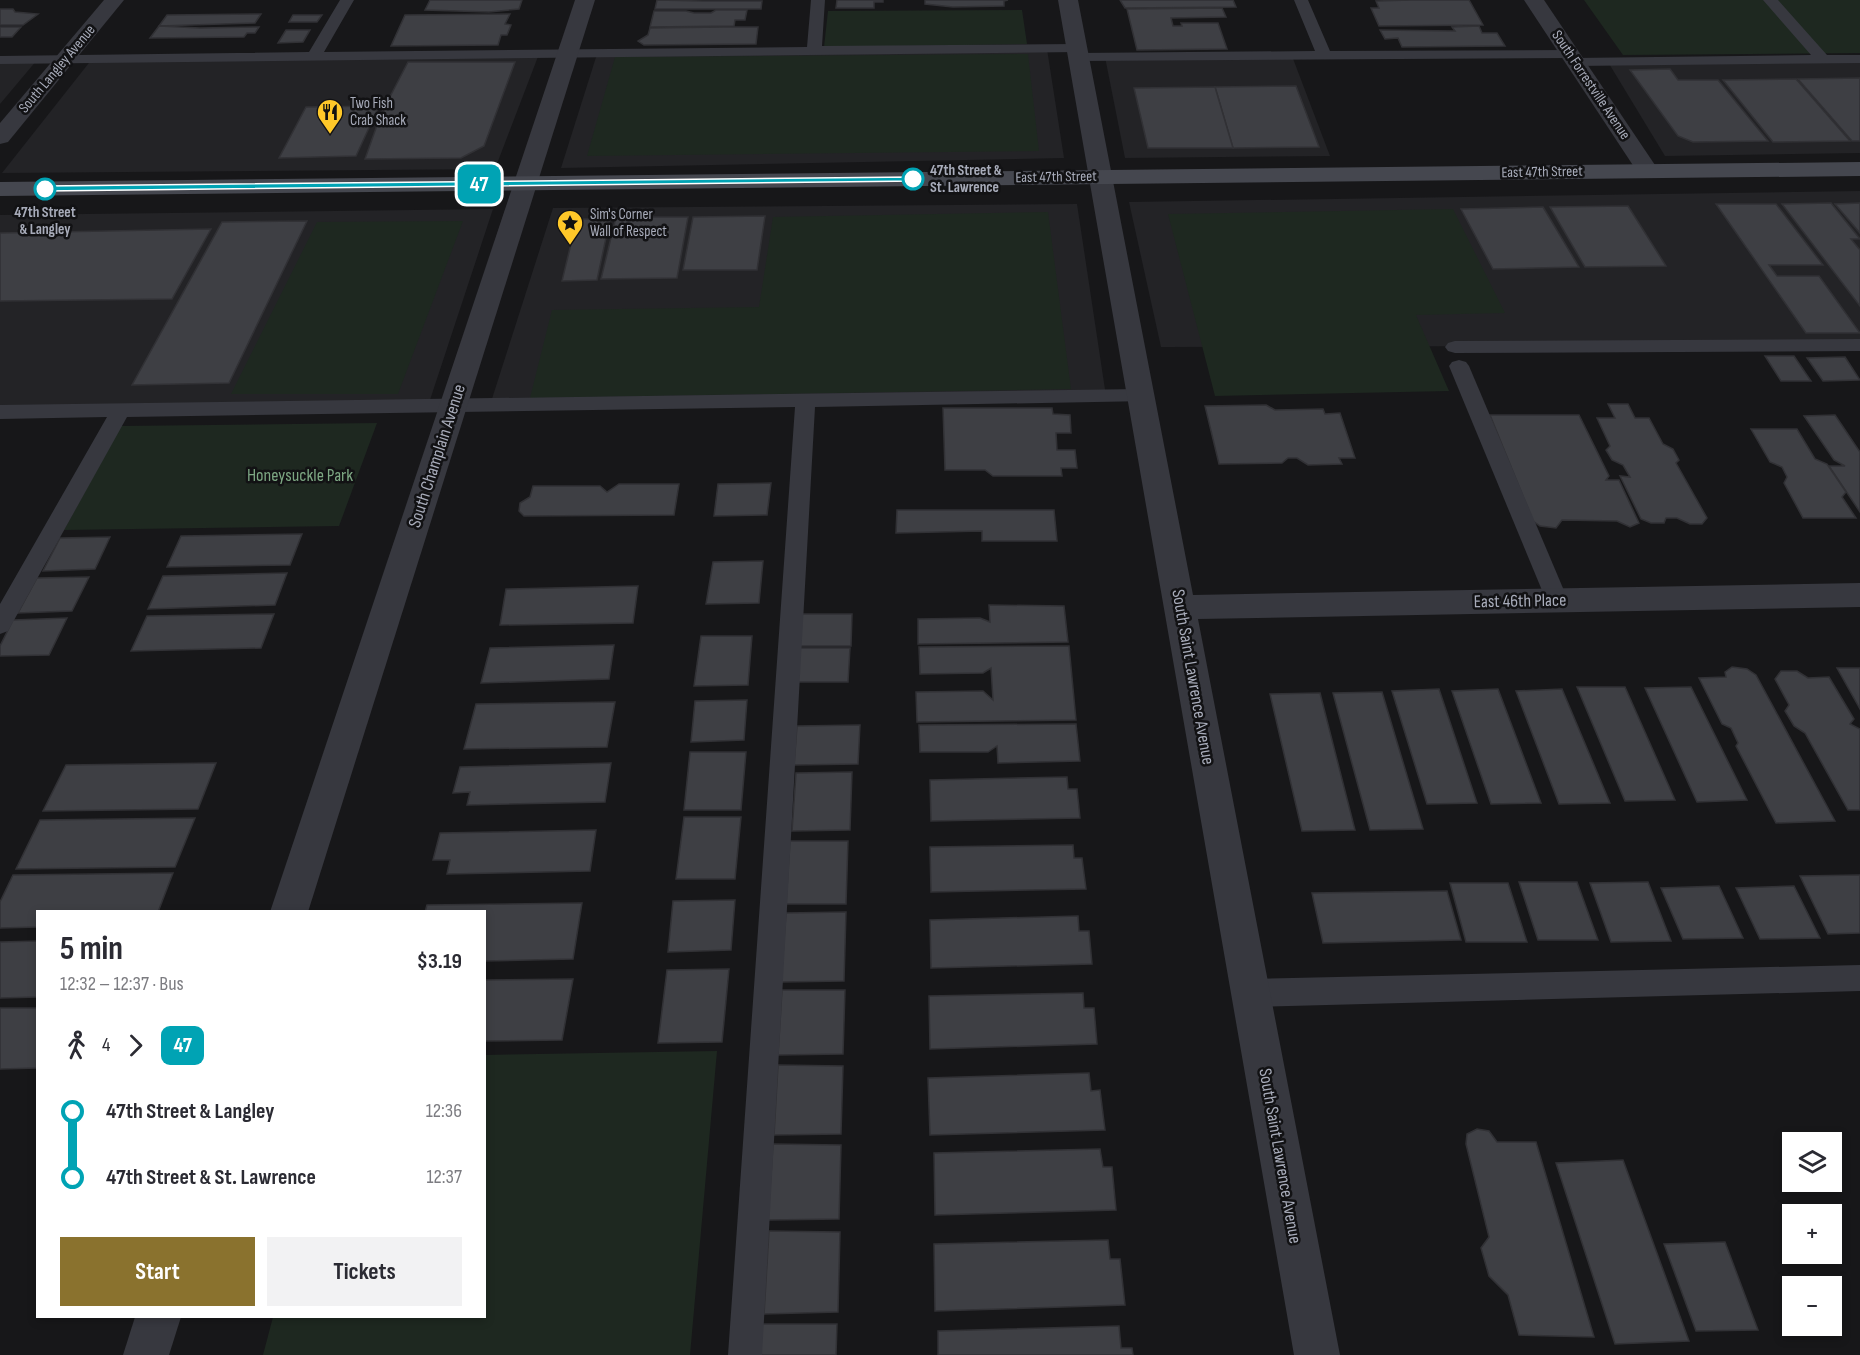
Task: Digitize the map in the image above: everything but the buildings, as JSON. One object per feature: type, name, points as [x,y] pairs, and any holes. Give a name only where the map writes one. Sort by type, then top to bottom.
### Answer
[{"type":"main road","name":"East 47th Street","points":[[0,189],[1860,169]]},
{"type":"street","name":"South Langley Avenue","points":[[0,137],[114,0]]},
{"type":"street","name":"South Champlain Avenue","points":[[291,910],[585,0]]},
{"type":"street","name":"South Saint Lawrence Avenue","points":[[1068,0],[1317,1355]]},
{"type":"street","name":"South Forrestville Avenue","points":[[1534,0],[1648,171]]},
{"type":"street","name":"East 46th Place","points":[[1180,607],[1860,595]]},
{"type":"street","points":[[146,1355],[158,1318]]},
{"type":"lane","points":[[314,57],[347,0]]},
{"type":"lane","points":[[814,51],[818,0]]},
{"type":"lane","points":[[1301,0],[1325,56]]},
{"type":"lane","points":[[1770,0],[1823,60]]},
{"type":"lane","points":[[0,60],[814,51],[1860,59]]},
{"type":"lane","points":[[1557,600],[1457,356],[1860,345]]},
{"type":"lane","points":[[0,412],[1141,396]]},
{"type":"lane","points":[[745,1355],[805,400]]},
{"type":"lane","points":[[0,625],[121,410]]},
{"type":"lane","points":[[1250,993],[1860,978]]},
{"type":"shaded area","points":[[1047,49],[1064,158],[561,168],[597,54]]},
{"type":"shaded area","points":[[539,54],[495,169],[2,173],[92,59]]},
{"type":"shaded area","points":[[1292,56],[1330,156],[1125,158],[1105,57]]},
{"type":"shaded area","points":[[1860,59],[1860,153],[1665,156],[1608,62]]},
{"type":"shaded area","points":[[0,60],[37,60],[0,104]]},
{"type":"shaded area","points":[[1860,191],[1860,345],[1161,347],[1129,202]]},
{"type":"shaded area","points":[[1077,204],[1106,396],[490,405],[553,208]]},
{"type":"shaded area","points":[[493,209],[428,406],[0,412],[0,215]]},
{"type":"green space","points":[[1584,0],[1860,0],[1860,53],[1623,55]]},
{"type":"green space","points":[[1022,10],[1027,44],[824,47],[828,11]]},
{"type":"green space","points":[[1028,54],[1039,151],[587,156],[615,57]]},
{"type":"green space","points":[[1453,209],[1505,313],[1416,315],[1449,391],[1215,396],[1168,214]]},
{"type":"green space","points":[[1048,212],[1071,389],[530,398],[552,310],[759,307],[773,217]]},
{"type":"green space","points":[[463,221],[398,394],[231,394],[317,222]]},
{"type":"green space","name":"Honeysuckle Park","points":[[377,423],[339,526],[64,530],[121,426]]},
{"type":"green space","points":[[717,1051],[690,1355],[263,1355],[273,1318],[486,1318],[486,1055]]},
{"type":"bus line","name":"47","points":[[45,189],[913,179]]},
{"type":"place","name":"Two Fish Crab Shack","points":[[330,135]]},
{"type":"place","name":"47th Street & St. Lawrence","points":[[913,179]]},
{"type":"place","name":"47th Street & Langley","points":[[45,189]]},
{"type":"place","name":"Sim's Corner Wall of Respect","points":[[570,246]]}]
